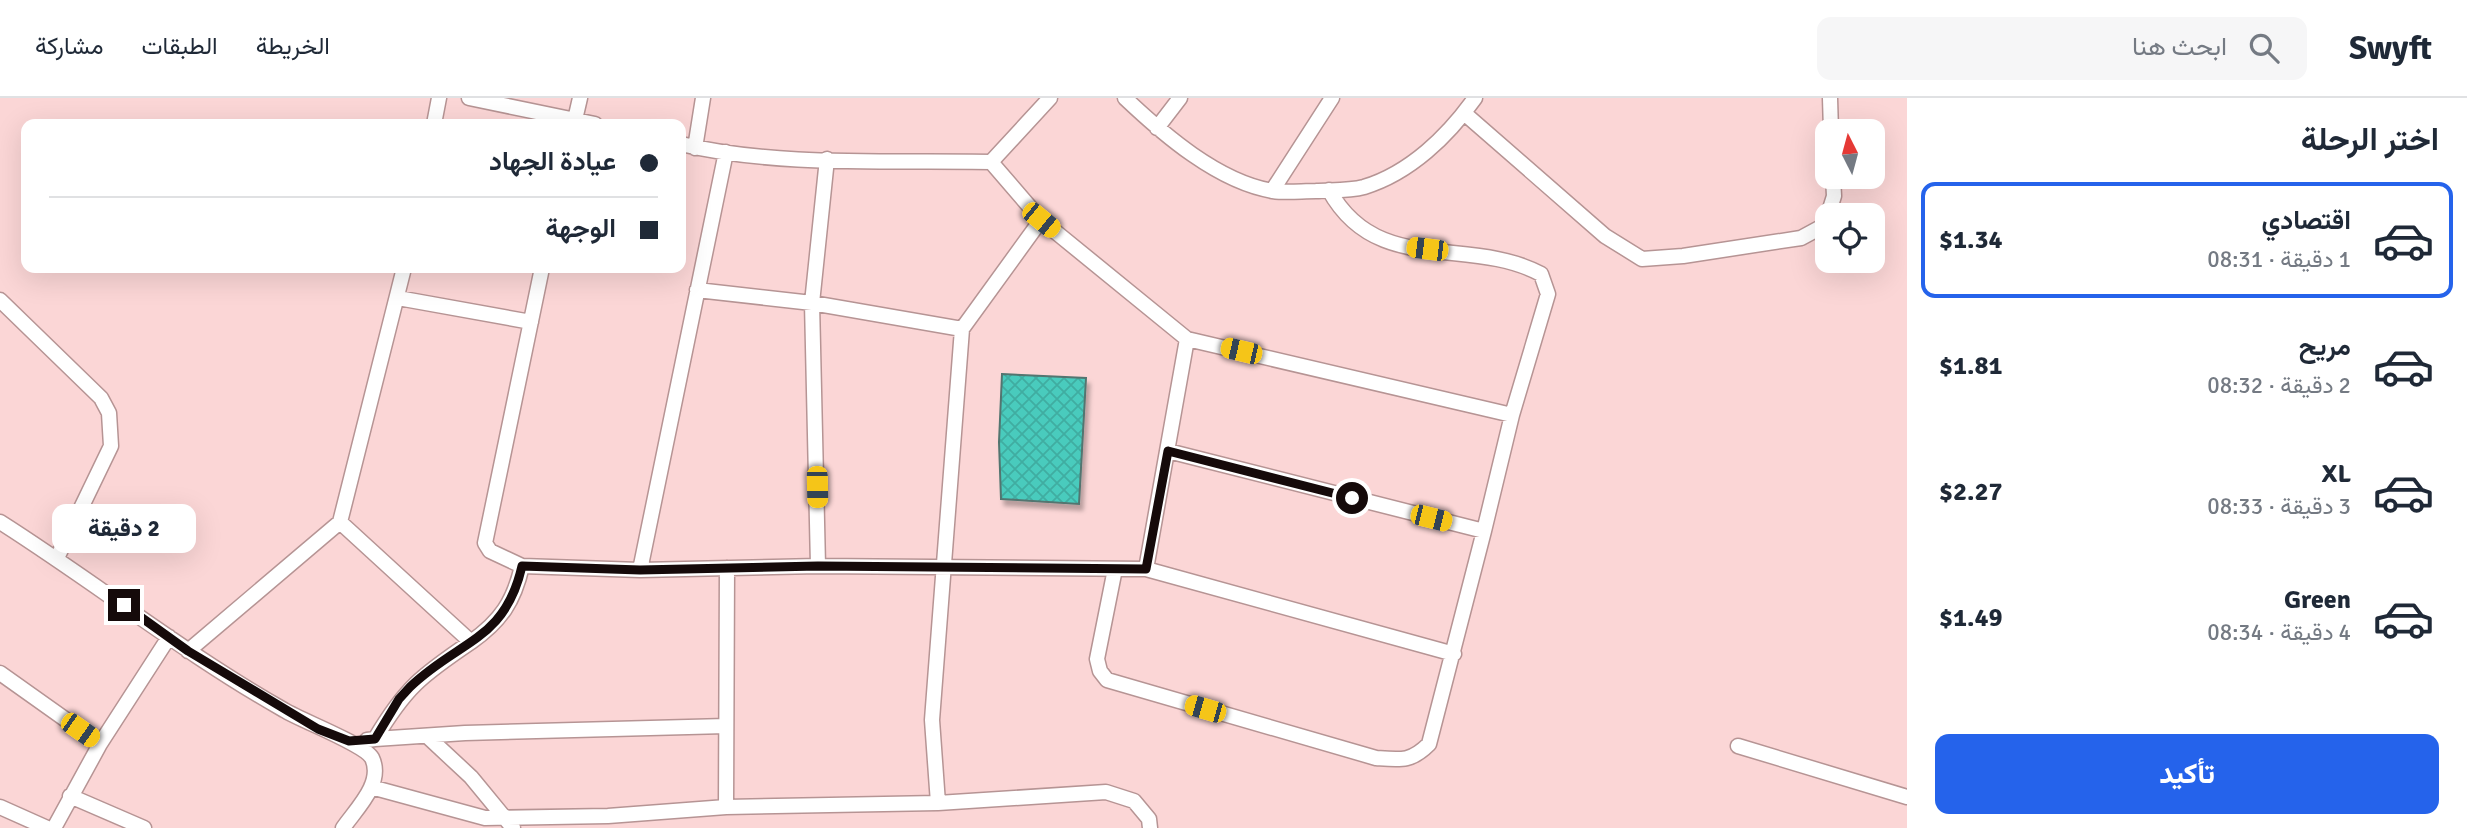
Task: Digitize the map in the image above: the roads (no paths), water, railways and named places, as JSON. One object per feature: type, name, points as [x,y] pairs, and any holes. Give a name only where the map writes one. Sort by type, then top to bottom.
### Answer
[{"type":"street","points":[[435,119],[439,98]]},
{"type":"street","points":[[469,98],[561,119]]},
{"type":"street","points":[[575,119],[580,98]]},
{"type":"street","points":[[703,98],[688,146],[726,152],[827,159],[991,162],[1041,220],[1187,339],[1512,415]]},
{"type":"street","points":[[991,162],[1050,98]]},
{"type":"street","points":[[1125,98],[1157,128],[1200,159],[1230,175],[1272,191],[1362,187],[1392,175],[1422,156],[1475,98]]},
{"type":"street","points":[[1157,128],[1180,98]]},
{"type":"street","points":[[1272,191],[1332,98]]},
{"type":"street","points":[[1830,98],[1831,119]]},
{"type":"street","points":[[1464,113],[1605,236],[1642,259],[1683,256],[1801,238],[1815,230]]},
{"type":"street","points":[[640,570],[726,152]]},
{"type":"street","points":[[818,566],[813,303],[827,159]]},
{"type":"street","points":[[1115,569],[1097,659],[1100,671],[1107,680],[1376,758],[1416,757],[1429,744],[1454,654],[1512,415],[1548,294],[1541,274],[1524,264],[1406,247],[1377,238],[1356,226],[1341,212],[1329,190]]},
{"type":"street","points":[[938,803],[932,720],[962,329],[1041,220]]},
{"type":"street","points":[[188,651],[340,522],[403,273]]},
{"type":"street","points":[[541,273],[485,543],[490,551],[522,566],[640,570],[818,566],[1146,569],[1454,654]]},
{"type":"street","points":[[697,290],[813,303],[962,329]]},
{"type":"street","points":[[398,298],[531,322]]},
{"type":"street","points":[[0,300],[101,398],[109,413],[111,446],[57,558]]},
{"type":"street","points":[[1146,569],[1187,339]]},
{"type":"street","points":[[1168,451],[1484,531]]},
{"type":"street","points":[[0,522],[57,558],[188,651],[282,709],[358,744],[372,758],[375,768],[371,787],[343,828]]},
{"type":"street","points":[[340,522],[471,642]]},
{"type":"street","points":[[375,739],[399,699],[422,676],[488,631],[508,608],[515,595],[522,566]]},
{"type":"street","points":[[726,807],[727,568]]},
{"type":"street","points":[[54,828],[100,744],[169,637]]},
{"type":"street","points":[[0,673],[100,744]]},
{"type":"street","points":[[349,741],[726,726]]},
{"type":"street","points":[[427,736],[471,777],[511,823]]},
{"type":"street","points":[[1738,746],[1907,797]]},
{"type":"street","points":[[371,787],[483,823],[726,807],[938,803],[1106,792],[1134,801],[1149,819],[1150,828]]},
{"type":"street","points":[[70,796],[144,828]]},
{"type":"street","points":[[0,807],[47,828]]}]
